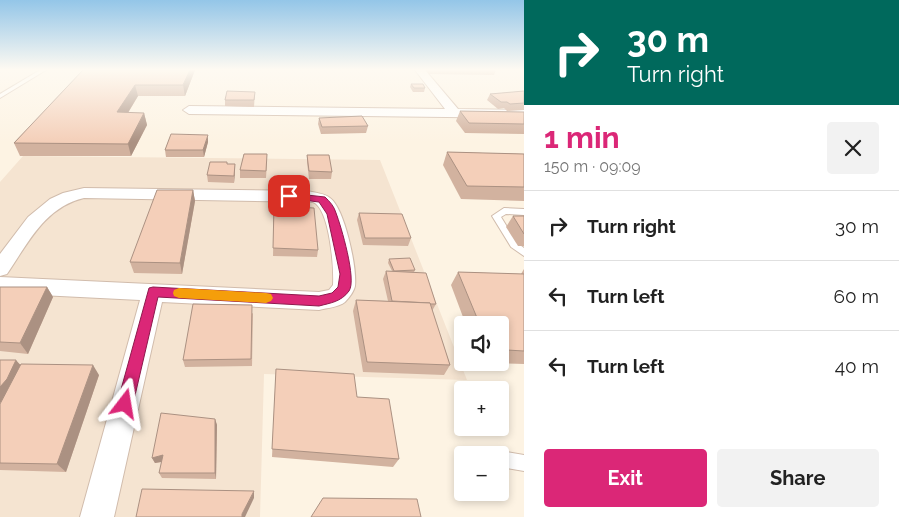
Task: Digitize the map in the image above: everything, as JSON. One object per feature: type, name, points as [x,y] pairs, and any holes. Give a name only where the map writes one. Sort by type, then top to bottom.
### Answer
[{"type":"street","points":[[439,94],[454,113]]},
{"type":"street","points":[[189,110],[524,114]]},
{"type":"street","points":[[0,269],[40,215],[55,202],[70,195],[84,193],[308,196],[322,199],[332,214],[346,274],[344,288],[336,297],[319,301],[0,284]]},
{"type":"street","points":[[97,517],[153,292]]},
{"type":"lane","points":[[524,212],[504,211],[496,216],[514,245],[524,253]]},
{"type":"lane","points":[[509,460],[524,463]]},
{"type":"shaded area","points":[[23,156],[380,160],[454,347],[454,371],[463,371],[467,380],[264,374],[260,517],[0,517],[0,182]]},
{"type":"building","points":[[60,94],[129,94],[117,112],[144,113],[128,144],[14,143]]},
{"type":"building","points":[[226,94],[255,94],[254,100],[225,100]]},
{"type":"building","points":[[490,94],[524,94],[524,103],[510,104],[501,102]]},
{"type":"building","points":[[460,111],[524,112],[524,124],[469,123]]},
{"type":"building","points":[[362,116],[368,126],[322,127],[319,118]]},
{"type":"building","points":[[171,134],[208,135],[203,150],[165,150]]},
{"type":"building","points":[[447,152],[524,154],[524,187],[467,186]]},
{"type":"building","points":[[244,154],[267,154],[266,171],[240,170]]},
{"type":"building","points":[[307,155],[329,155],[332,172],[309,171]]},
{"type":"building","points":[[210,162],[235,164],[234,176],[207,175]]},
{"type":"building","points":[[157,190],[193,190],[180,263],[130,262]]},
{"type":"building","points":[[274,206],[314,208],[318,250],[273,248]]},
{"type":"building","points":[[359,213],[402,214],[411,238],[365,238]]},
{"type":"building","points":[[513,216],[524,216],[524,234]]},
{"type":"building","points":[[410,258],[415,270],[394,271],[389,259]]},
{"type":"building","points":[[386,271],[426,273],[436,304],[392,301]]},
{"type":"building","points":[[458,272],[524,274],[524,351],[509,350],[509,316],[476,316]]},
{"type":"building","points":[[0,287],[47,287],[20,343],[0,342]]},
{"type":"building","points":[[356,300],[430,303],[450,365],[367,362]]},
{"type":"building","points":[[193,304],[252,305],[251,359],[183,360]]},
{"type":"building","points":[[0,360],[16,360],[7,379],[0,387]]},
{"type":"building","points":[[21,364],[93,365],[57,464],[0,463],[0,404]]},
{"type":"building","points":[[276,369],[354,374],[357,397],[389,399],[399,459],[272,449]]},
{"type":"building","points":[[161,413],[215,419],[215,473],[159,473],[163,455],[152,458]]},
{"type":"building","points":[[142,489],[254,491],[242,517],[136,517]]},
{"type":"building","points":[[323,498],[417,499],[421,517],[311,517]]},
{"type":"slow traffic","points":[[179,293],[266,298]]},
{"type":"route","points":[[125,404],[153,292],[319,301],[336,297],[344,288],[346,274],[332,214],[327,204],[322,199],[308,196],[289,196]]}]
